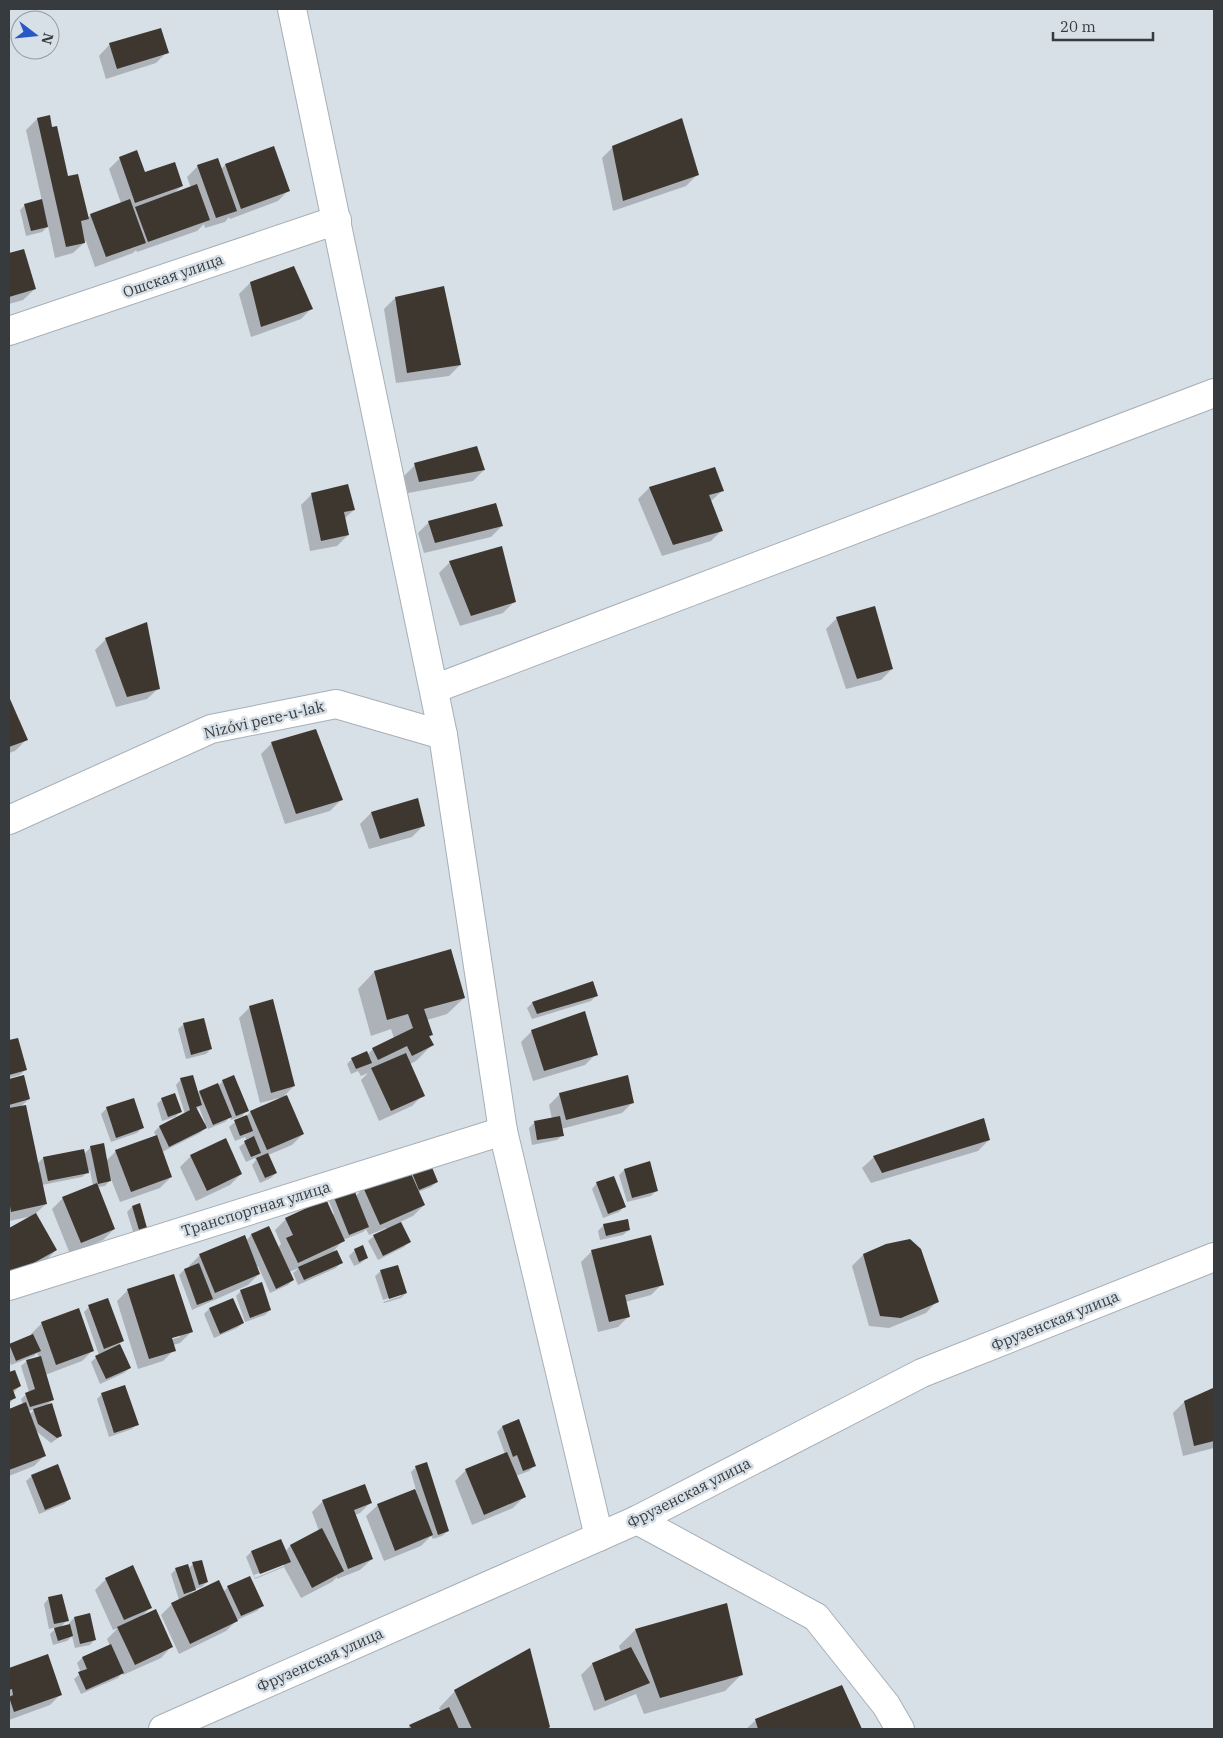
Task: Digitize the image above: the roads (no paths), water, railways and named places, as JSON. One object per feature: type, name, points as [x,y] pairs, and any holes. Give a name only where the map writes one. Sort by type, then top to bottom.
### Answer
[{"type":"street","points":[[292,9],[443,735],[503,1131],[599,1537]]},
{"type":"street","name":"Ошская улица","points":[[9,331],[337,220]]},
{"type":"street","points":[[434,690],[1214,393]]},
{"type":"street","name":"Nizóvi pere-u-lak","points":[[9,820],[211,729],[336,704],[443,735]]},
{"type":"street","name":"Транспортная улица","points":[[9,1286],[503,1131]]},
{"type":"street","name":"Фрузенская улица","points":[[162,1729],[637,1520],[922,1374],[1214,1257]]},
{"type":"street","points":[[637,1520],[816,1617],[886,1705],[900,1729]]}]
